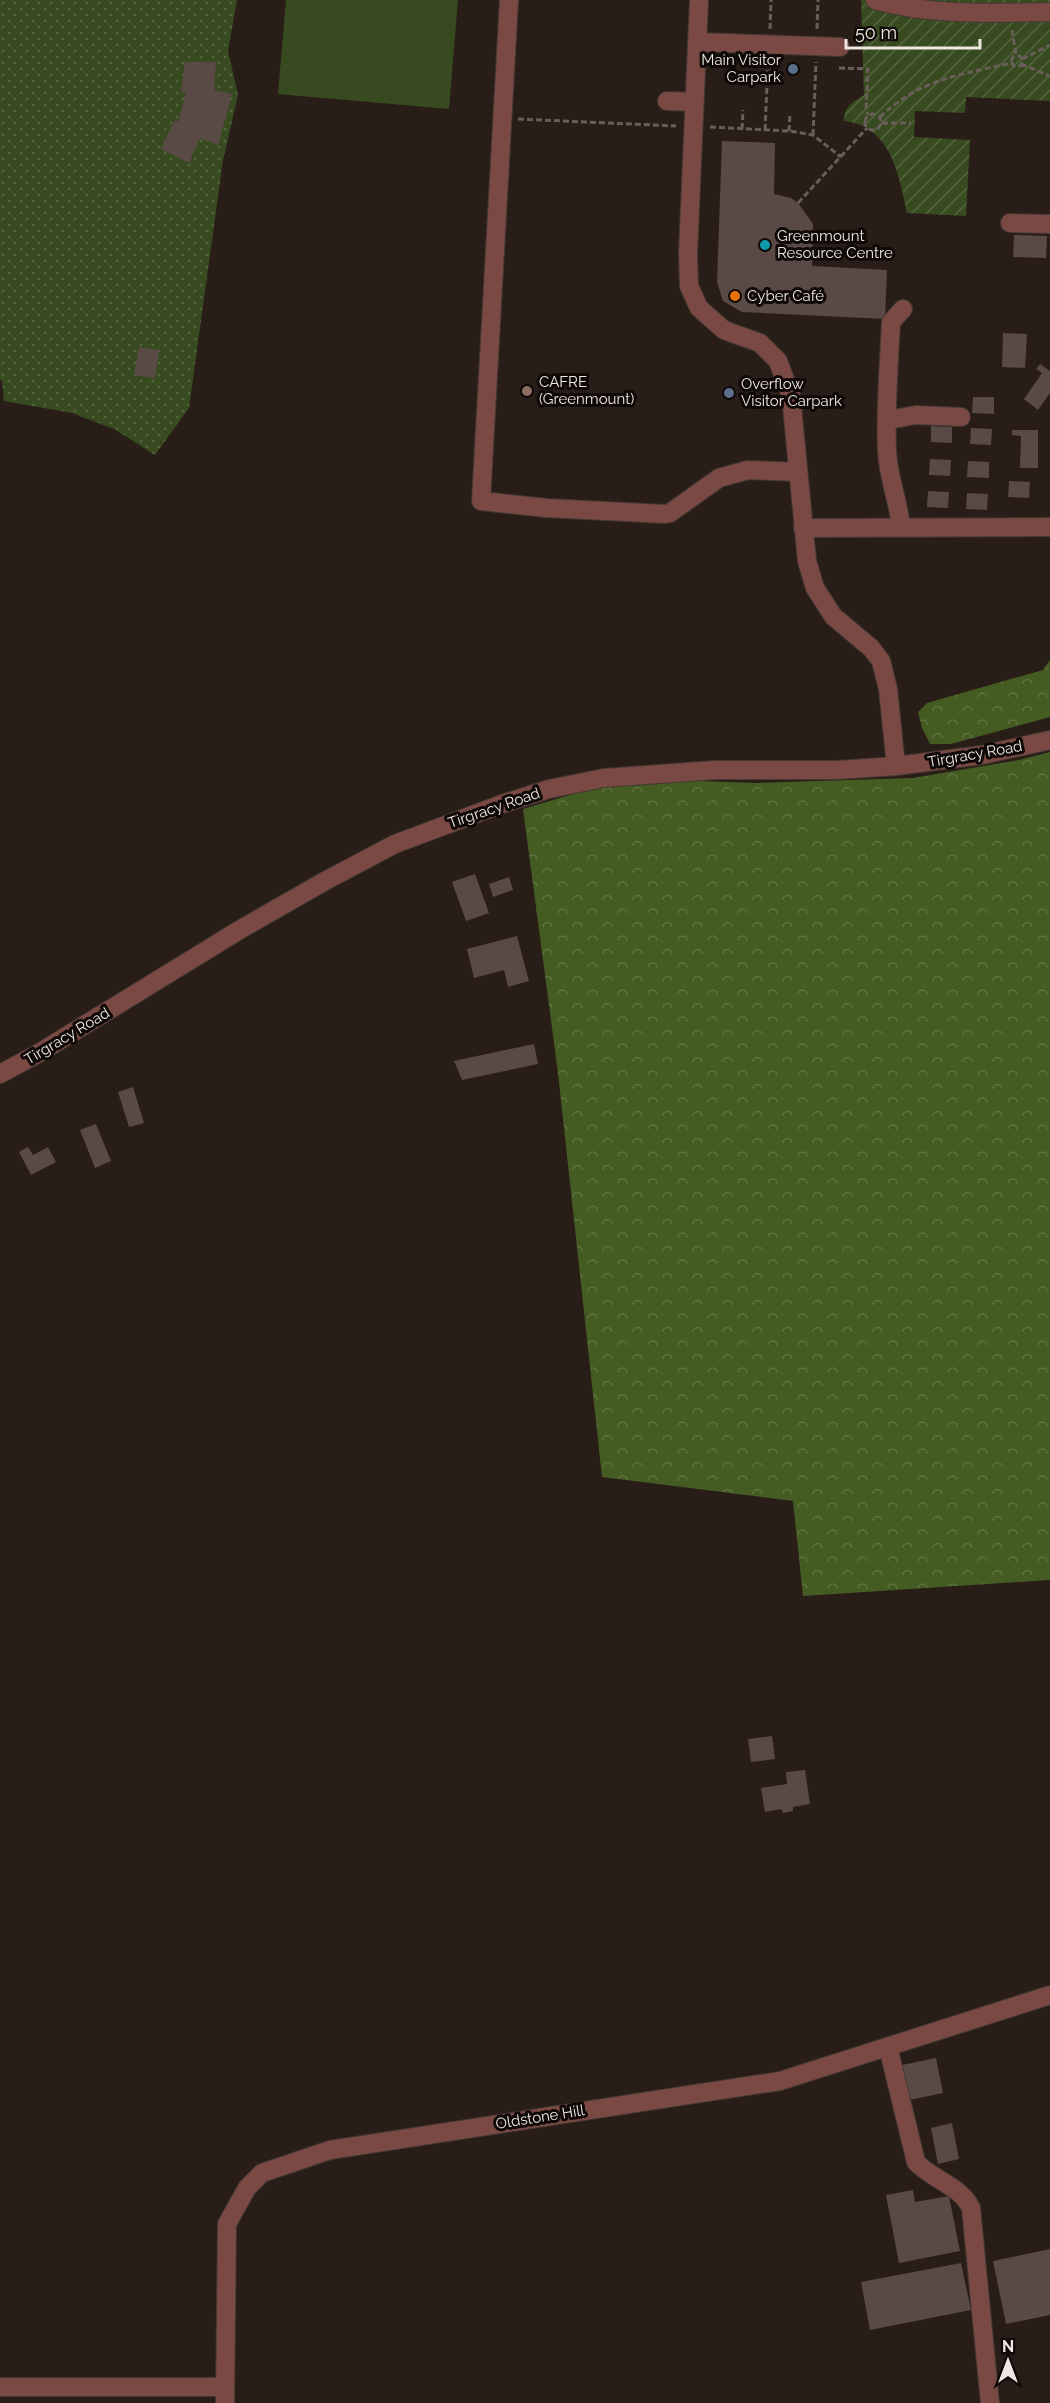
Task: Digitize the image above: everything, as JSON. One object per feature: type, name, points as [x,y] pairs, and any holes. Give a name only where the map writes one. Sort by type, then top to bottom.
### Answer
[{"type":"street","points":[[509,0],[481,501],[546,508],[665,514],[670,513],[719,478],[748,470],[798,472]]},
{"type":"street","points":[[699,0],[688,254],[689,286],[699,308],[724,330],[760,343],[778,361],[791,396],[807,561],[815,588],[833,616],[871,648],[881,661],[888,688],[896,766]]},
{"type":"street","points":[[874,0],[896,6],[961,14],[1050,12]]},
{"type":"street","points":[[698,42],[840,47]]},
{"type":"street","points":[[667,101],[695,102]]},
{"type":"street","points":[[1010,223],[1050,224]]},
{"type":"street","points":[[901,528],[900,513],[888,464],[888,420],[891,322],[903,309]]},
{"type":"street","points":[[888,420],[916,415],[961,417]]},
{"type":"street","points":[[803,528],[1050,527]]},
{"type":"street","name":"Tirgracy Road","points":[[0,1074],[273,919],[395,844],[549,789],[604,778],[714,770],[838,770],[896,766],[982,755],[1050,740]]},
{"type":"street","name":"Oldstone Hill","points":[[225,2395],[227,2224],[248,2188],[262,2173],[342,2148],[780,2081],[1050,1995]]},
{"type":"street","points":[[888,2047],[916,2162],[922,2169],[941,2180],[965,2199],[971,2208],[990,2403]]},
{"type":"street","points":[[0,2387],[225,2395]]},
{"type":"path","points":[[765,130],[771,0]]},
{"type":"path","points":[[813,135],[818,0]]},
{"type":"path","points":[[1012,13],[1012,37],[1016,55],[1022,62],[1050,76]]},
{"type":"path","points":[[880,117],[904,97],[934,82],[1011,63],[1017,66],[1050,45]]},
{"type":"path","points":[[1011,63],[1012,58],[1016,55]]},
{"type":"path","points":[[839,68],[868,69],[866,110],[868,115],[865,123],[867,128]]},
{"type":"path","points":[[742,129],[743,110]]},
{"type":"path","points":[[789,131],[790,113]]},
{"type":"path","points":[[868,115],[876,114],[882,123]]},
{"type":"path","points":[[501,119],[789,131],[813,135],[841,156]]},
{"type":"path","points":[[867,128],[877,129],[882,123]]},
{"type":"path","points":[[882,123],[911,123]]},
{"type":"path","points":[[798,203],[867,128]]},
{"type":"green space","points":[[0,0],[237,0],[228,51],[238,95],[223,160],[189,408],[155,455],[114,429],[72,413],[4,401],[0,380]]},
{"type":"green space","points":[[286,0],[458,0],[449,109],[278,94]]},
{"type":"green space","points":[[861,0],[1050,0],[1050,101],[966,97],[965,113],[915,111],[914,137],[970,140],[966,216],[907,213],[896,169],[882,142],[873,132],[860,125],[844,121],[847,108],[864,95]]},
{"type":"green space","points":[[1050,660],[1050,717],[951,744],[930,744],[922,728],[918,712],[927,703],[1043,670]]},
{"type":"green space","points":[[1050,752],[1050,1580],[803,1596],[793,1501],[602,1477],[558,1073],[523,809],[593,788],[672,780],[756,783],[913,778],[1019,760]]},
{"type":"building","points":[[185,62],[216,62],[214,90],[232,94],[218,145],[200,138],[189,163],[161,149],[174,121],[178,122],[186,93],[181,92]]},
{"type":"building","name":"Greenmount Resource Centre","points":[[722,141],[775,143],[774,194],[791,198],[798,203],[813,224],[812,266],[887,270],[885,319],[742,312],[723,301],[717,282]]},
{"type":"building","points":[[1014,235],[1047,236],[1046,258],[1013,257]]},
{"type":"building","points":[[1003,333],[1027,334],[1025,368],[1002,367]]},
{"type":"building","points":[[139,347],[159,350],[155,378],[134,375]]},
{"type":"building","points":[[1040,364],[1050,371],[1050,393],[1038,410],[1024,399],[1042,373],[1036,369]]},
{"type":"building","points":[[973,397],[994,397],[994,414],[972,413]]},
{"type":"building","points":[[931,426],[952,427],[952,443],[931,442]]},
{"type":"building","points":[[971,428],[992,429],[991,445],[970,444]]},
{"type":"building","points":[[1012,430],[1038,430],[1038,468],[1020,468],[1021,436],[1012,435]]},
{"type":"building","points":[[930,459],[951,460],[950,476],[929,475]]},
{"type":"building","points":[[968,461],[989,462],[989,478],[967,477]]},
{"type":"building","points":[[1009,481],[1030,482],[1029,498],[1008,497]]},
{"type":"building","points":[[928,491],[949,492],[948,508],[927,507]]},
{"type":"building","points":[[967,493],[988,494],[987,510],[966,509]]},
{"type":"building","points":[[475,874],[489,913],[466,921],[452,882]]},
{"type":"building","points":[[509,877],[513,890],[493,897],[489,884]]},
{"type":"building","points":[[517,936],[529,981],[508,987],[504,970],[474,978],[467,949]]},
{"type":"building","points":[[534,1044],[538,1064],[462,1080],[454,1061]]},
{"type":"building","points":[[133,1087],[144,1123],[129,1127],[118,1092]]},
{"type":"building","points":[[96,1124],[111,1161],[95,1168],[80,1130]]},
{"type":"building","points":[[28,1147],[33,1155],[48,1147],[56,1162],[31,1175],[19,1152]]},
{"type":"building","points":[[772,1736],[775,1759],[751,1762],[748,1739]]},
{"type":"building","points":[[805,1770],[810,1804],[793,1807],[793,1811],[783,1813],[781,1809],[765,1812],[761,1788],[787,1784],[786,1772]]},
{"type":"building","points":[[936,2058],[943,2093],[909,2100],[902,2065]]},
{"type":"building","points":[[952,2123],[959,2159],[938,2164],[931,2128]]},
{"type":"building","points":[[913,2190],[915,2202],[949,2196],[960,2251],[899,2263],[886,2195]]},
{"type":"building","points":[[1050,2249],[1050,2315],[1006,2324],[993,2261]]},
{"type":"building","points":[[961,2263],[971,2310],[870,2330],[861,2282]]},
{"type":"place","name":"Main Visitor Carpark","points":[[793,69]]},
{"type":"place","name":"Greenmount Resource Centre","points":[[765,245]]},
{"type":"place","name":"Cyber Café","points":[[735,296]]},
{"type":"place","name":"CAFRE (Greenmount)","points":[[527,391]]},
{"type":"place","name":"Overflow Visitor Carpark","points":[[729,393]]}]
